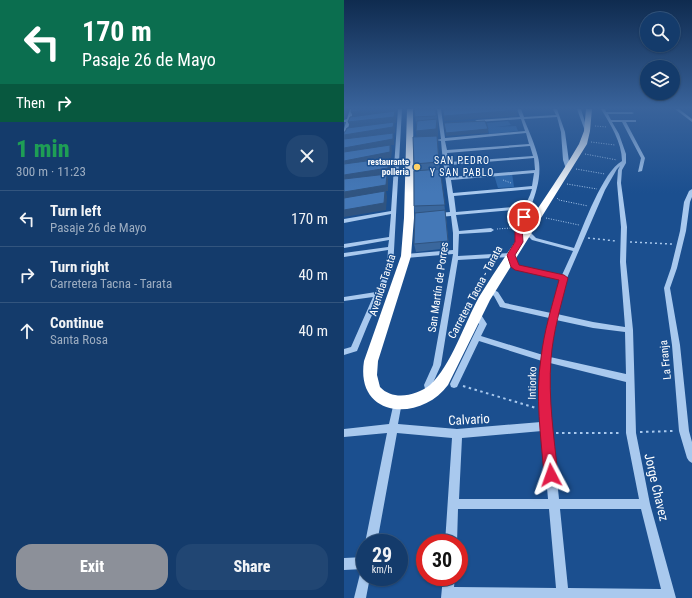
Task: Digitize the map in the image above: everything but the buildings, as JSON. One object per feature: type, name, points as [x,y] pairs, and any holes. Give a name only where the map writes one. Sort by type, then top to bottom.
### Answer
[{"type":"highway","name":"Avenida Tarata","points":[[398,402],[386,400],[375,392],[369,375],[371,362],[405,262],[413,218],[413,142],[412,137]]},
{"type":"highway","name":"Carretera Tacna - Tarata","points":[[398,402],[411,401],[430,393],[443,380],[490,290],[519,242],[522,229],[571,168],[585,137]]},
{"type":"street","name":"Avenida Tarata","points":[[346,352],[354,349],[377,294],[390,268],[399,137]]},
{"type":"street","name":"San Martín de Porres","points":[[430,393],[428,385],[437,365],[456,255],[456,233],[443,137]]},
{"type":"street","points":[[436,140],[476,137]]},
{"type":"street","points":[[530,137],[536,156],[537,171],[535,187],[522,229],[534,239],[576,250]]},
{"type":"street","points":[[563,137],[565,145],[564,161],[571,168]]},
{"type":"street","points":[[617,137],[624,154],[624,160]]},
{"type":"street","points":[[632,137],[643,158],[640,171]]},
{"type":"street","points":[[444,152],[532,145]]},
{"type":"street","points":[[391,148],[399,147]]},
{"type":"street","points":[[446,164],[536,156]]},
{"type":"street","points":[[390,161],[398,160]]},
{"type":"street","name":"Intiorko","points":[[563,596],[553,503],[548,429],[545,411],[546,359],[553,317],[564,278],[596,207],[602,190],[619,164],[624,160]]},
{"type":"street","name":"Jorge Chavez","points":[[624,160],[619,176],[624,227],[623,262],[629,330],[631,433],[645,504],[670,596]]},
{"type":"street","points":[[448,179],[537,171]]},
{"type":"street","points":[[440,172],[447,172]]},
{"type":"street","points":[[389,177],[396,176]]},
{"type":"street","points":[[450,195],[535,187]]},
{"type":"street","name":"La Franja","points":[[692,191],[686,206],[680,244],[667,288],[676,345],[684,431],[692,458]]},
{"type":"street","points":[[388,194],[395,193]]},
{"type":"street","points":[[431,216],[529,207]]},
{"type":"street","points":[[344,221],[394,212]]},
{"type":"street","points":[[456,233],[491,230]]},
{"type":"street","points":[[344,246],[392,238]]},
{"type":"street","points":[[344,255],[391,248]]},
{"type":"street","points":[[390,268],[405,262],[456,255],[511,255],[517,268],[564,278]]},
{"type":"street","points":[[490,290],[496,294],[503,305],[553,317],[629,330]]},
{"type":"street","points":[[344,299],[377,294]]},
{"type":"street","points":[[454,384],[483,324],[477,315]]},
{"type":"street","points":[[476,337],[546,359],[630,379]]},
{"type":"street","points":[[373,534],[398,402]]},
{"type":"street","name":"Calvario","points":[[344,433],[393,428],[457,434],[548,429]]},
{"type":"street","points":[[451,534],[457,434]]},
{"type":"street","points":[[453,504],[645,504]]},
{"type":"street","points":[[344,564],[356,563]]},
{"type":"street","points":[[360,598],[362,586]]},
{"type":"street","points":[[448,586],[447,596],[670,596]]},
{"type":"path","points":[[591,142],[615,145]]},
{"type":"path","points":[[583,154],[624,160]]},
{"type":"path","points":[[571,168],[611,175]]},
{"type":"path","points":[[494,174],[496,181],[501,178],[512,184],[511,173]]},
{"type":"path","points":[[502,184],[504,180]]},
{"type":"path","points":[[564,183],[602,190]]},
{"type":"path","points":[[559,200],[596,207]]},
{"type":"path","points":[[547,218],[587,227]]},
{"type":"path","points":[[491,230],[522,229]]},
{"type":"path","points":[[582,238],[623,242],[680,244]]},
{"type":"path","points":[[454,384],[545,411]]},
{"type":"path","points":[[548,429],[631,433],[684,431]]},
{"type":"shaded area","points":[[512,173],[514,187],[498,188],[494,175]]},
{"type":"place","name":"restaurante polleria","points":[[417,167]]},
{"type":"district","name":"SAN PEDRO Y SAN PABLO","points":[[462,166]]},
{"type":"route","points":[[524,217],[518,227],[519,242],[511,255],[515,267],[564,278],[553,317],[546,359],[545,411],[551,475]]}]
